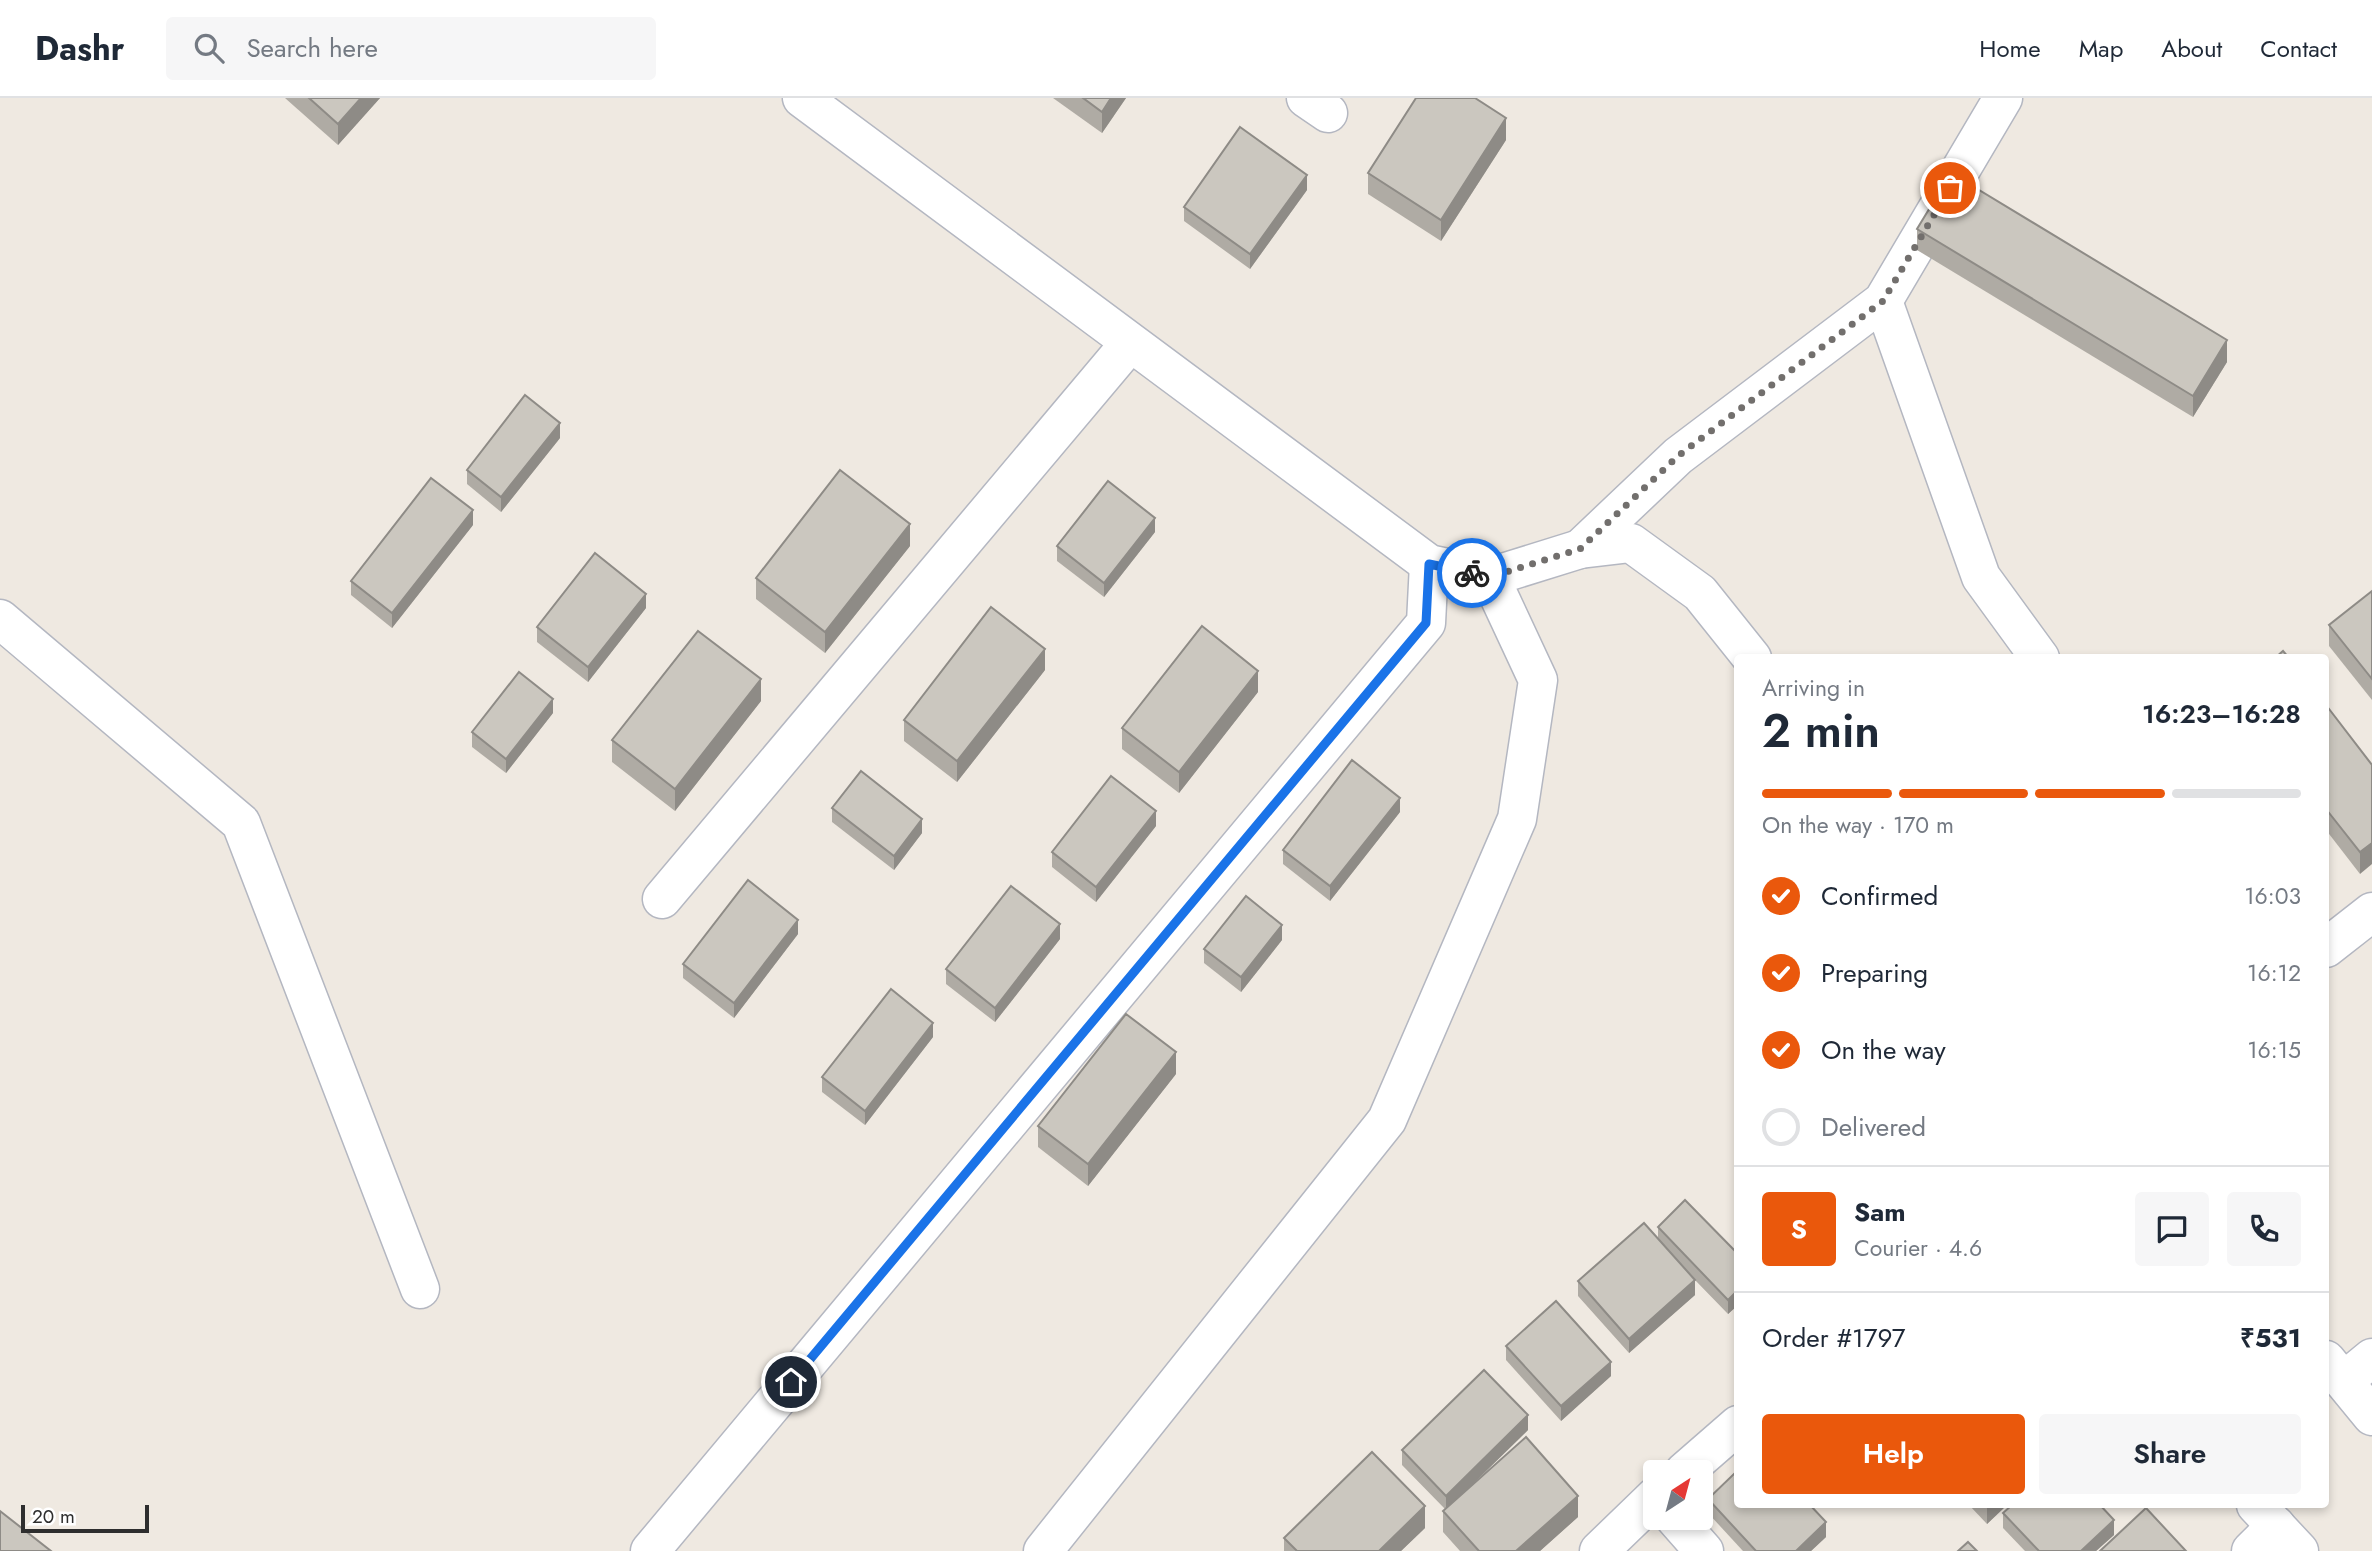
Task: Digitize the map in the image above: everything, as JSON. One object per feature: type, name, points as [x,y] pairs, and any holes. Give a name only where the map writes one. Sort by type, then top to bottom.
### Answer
[{"type":"street","points":[[802,98],[1429,564],[1490,577],[1580,549],[1632,543],[1700,593],[1749,654]]},
{"type":"street","points":[[1580,549],[1678,456],[1883,301],[2003,98]]},
{"type":"street","points":[[1883,301],[1980,577],[2037,654]]},
{"type":"street","points":[[662,899],[1130,343]]},
{"type":"street","points":[[650,1551],[1426,623],[1429,564]]},
{"type":"street","points":[[1043,1551],[1387,1120],[1517,819],[1538,680],[1490,577]]},
{"type":"street","points":[[0,619],[241,823],[420,1289]]},
{"type":"street","points":[[2329,946],[2372,912]]},
{"type":"street","points":[[2347,1367],[2372,1416]]},
{"type":"street","points":[[1698,1460],[1734,1428]]},
{"type":"street","points":[[1599,1551],[1643,1509]]},
{"type":"street","points":[[1685,1530],[1704,1551]]},
{"type":"building","points":[[309,98],[361,98],[338,124]]},
{"type":"building","points":[[1083,98],[1111,98],[1102,112]]},
{"type":"building","points":[[1416,98],[1475,98],[1506,118],[1441,220],[1368,173]]},
{"type":"building","points":[[1240,127],[1307,175],[1250,254],[1184,207]]},
{"type":"building","points":[[1951,173],[2227,340],[2193,396],[1917,229]]},
{"type":"building","points":[[525,395],[560,423],[501,497],[467,470]]},
{"type":"building","points":[[840,470],[910,524],[825,632],[756,578]]},
{"type":"building","points":[[431,478],[473,510],[392,613],[351,581]]},
{"type":"building","points":[[1108,481],[1155,518],[1104,583],[1057,546]]},
{"type":"building","points":[[595,553],[646,594],[588,667],[537,627]]},
{"type":"building","points":[[2372,591],[2372,679],[2329,625]]},
{"type":"building","points":[[991,607],[1045,649],[957,761],[904,720]]},
{"type":"building","points":[[1202,626],[1258,671],[1179,772],[1122,728]]},
{"type":"building","points":[[698,631],[761,679],[675,789],[612,740]]},
{"type":"building","points":[[519,672],[553,699],[506,759],[472,732]]},
{"type":"building","points":[[2329,709],[2372,765],[2372,843],[2360,852],[2329,813]]},
{"type":"building","points":[[1352,760],[1400,798],[1330,886],[1283,850]]},
{"type":"building","points":[[861,771],[922,819],[894,856],[832,808]]},
{"type":"building","points":[[1111,776],[1156,811],[1096,887],[1052,852]]},
{"type":"building","points":[[748,880],[798,920],[734,1003],[683,964]]},
{"type":"building","points":[[1011,886],[1060,924],[995,1008],[946,969]]},
{"type":"building","points":[[1246,896],[1282,925],[1241,977],[1204,949]]},
{"type":"building","points":[[891,989],[933,1023],[865,1111],[822,1077]]},
{"type":"building","points":[[1126,1014],[1176,1052],[1088,1164],[1038,1126]]},
{"type":"building","points":[[1685,1200],[1734,1250],[1734,1294],[1728,1300],[1658,1227]]},
{"type":"building","points":[[1644,1223],[1695,1280],[1629,1339],[1578,1281]]},
{"type":"building","points":[[1556,1301],[1611,1362],[1561,1406],[1506,1346]]},
{"type":"building","points":[[1484,1370],[1528,1415],[1446,1496],[1402,1450]]},
{"type":"building","points":[[1526,1437],[1578,1496],[1516,1551],[1479,1551],[1443,1511]]},
{"type":"building","points":[[1372,1452],[1425,1506],[1379,1551],[1297,1551],[1284,1538]]},
{"type":"building","points":[[1734,1474],[1734,1508],[1813,1508],[1826,1522],[1796,1551],[1756,1551],[1713,1504],[1713,1494]]},
{"type":"building","points":[[2009,1508],[2103,1508],[2114,1520],[2081,1551],[2039,1551],[2003,1513]]},
{"type":"building","points":[[2146,1508],[2186,1551],[2100,1551]]},
{"type":"building","points":[[0,1511],[51,1551],[0,1551]]},
{"type":"building","points":[[1968,1542],[1977,1551],[1958,1551]]},
{"type":"way so far","points":[[1472,573],[1490,577],[1580,549],[1678,456],[1883,301],[1950,188]]},
{"type":"route","points":[[791,1382],[1426,623],[1429,564],[1472,573]]}]
